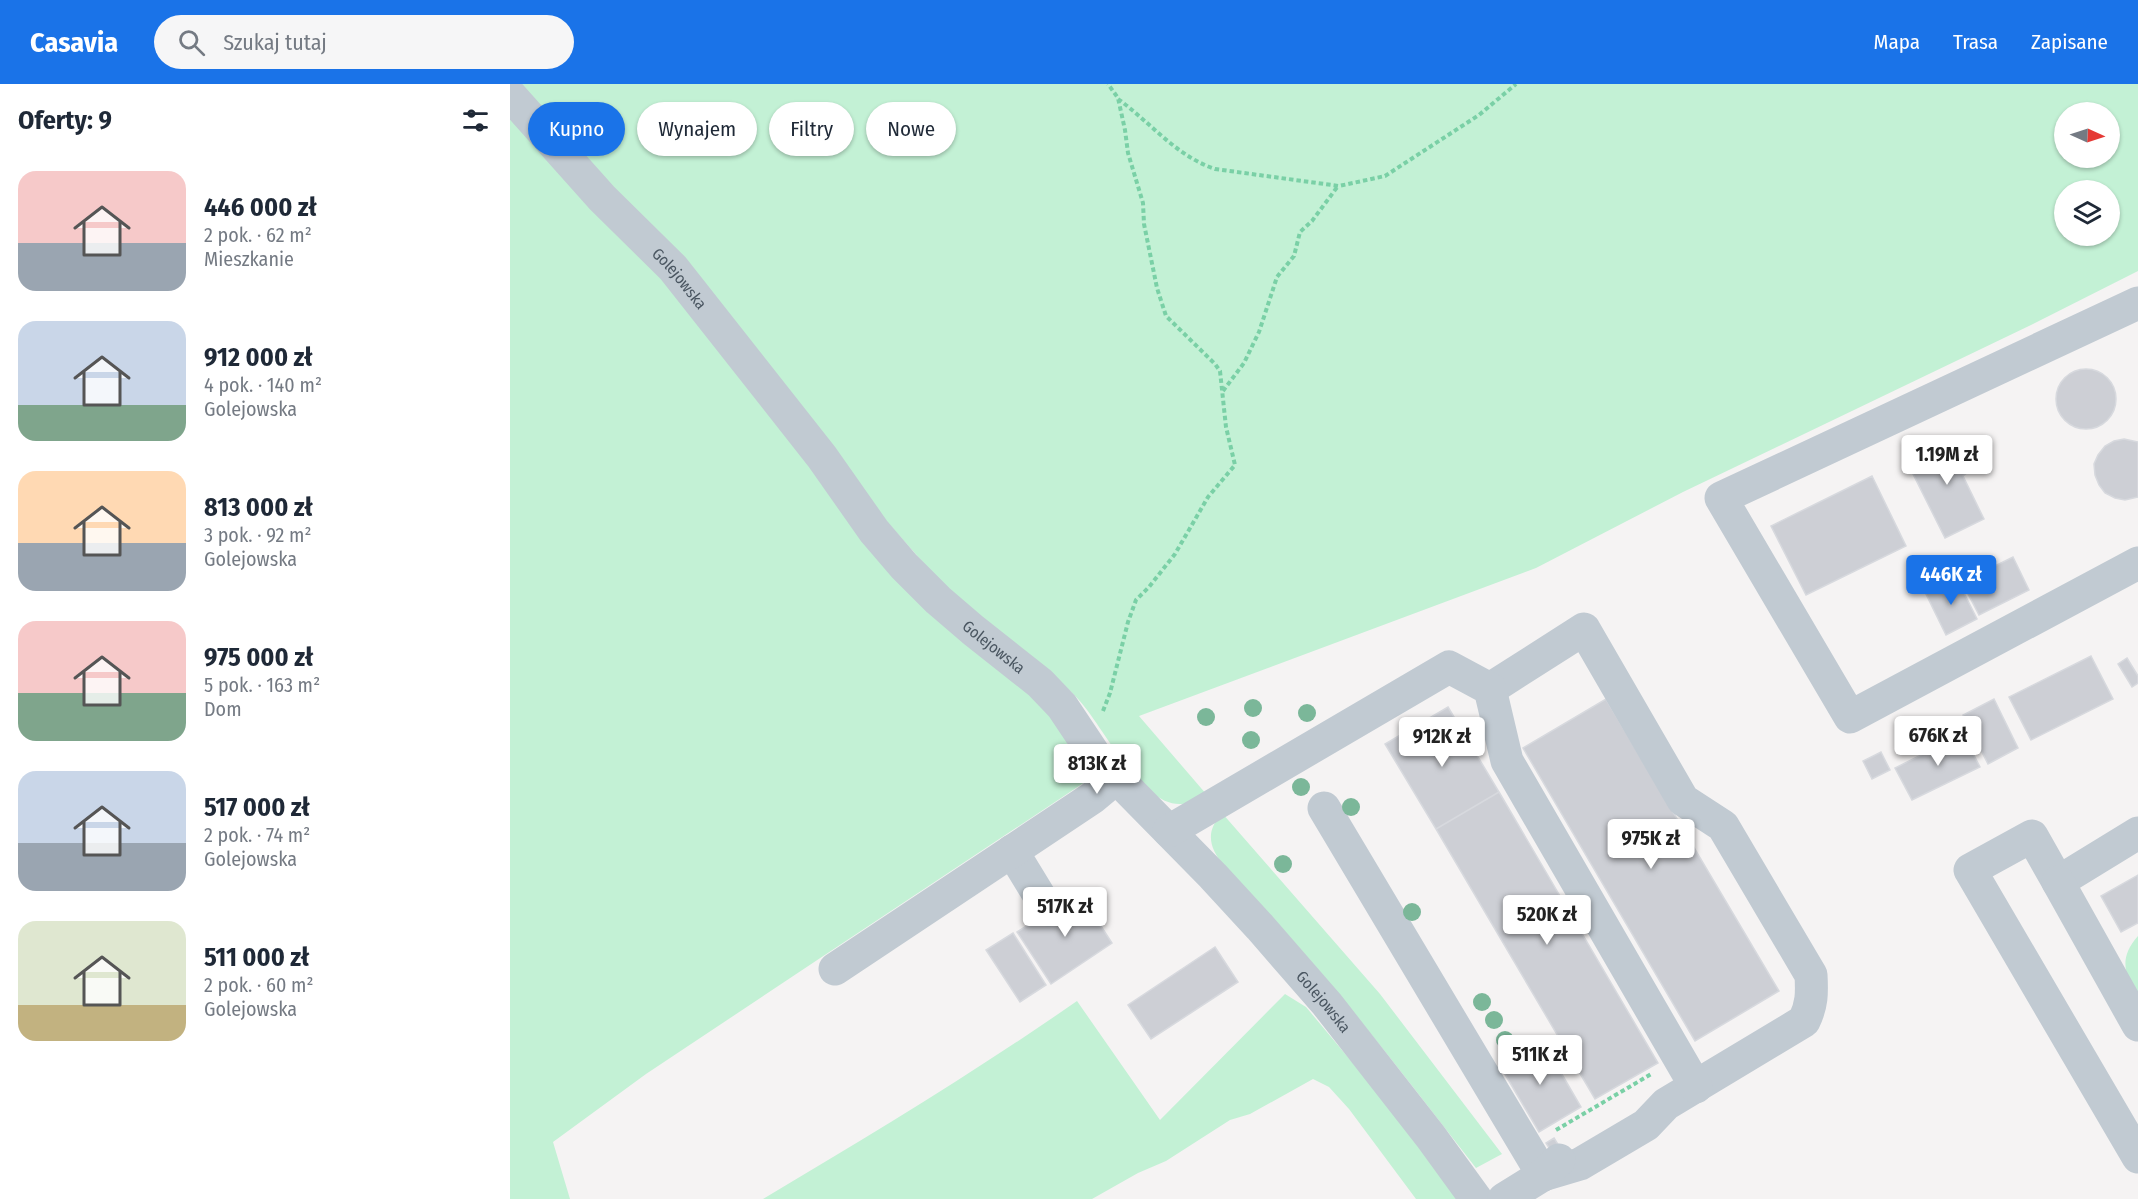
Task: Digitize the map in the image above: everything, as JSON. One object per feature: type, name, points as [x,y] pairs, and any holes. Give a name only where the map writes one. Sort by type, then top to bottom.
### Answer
[{"type":"street","name":"Golejowska","points":[[510,95],[602,198],[673,268],[822,457],[874,531],[904,566],[938,600],[1040,683],[1062,706],[1096,757],[1244,908],[1310,984],[1413,1113],[1476,1199]]},
{"type":"street","points":[[2138,303],[1721,498],[1850,717],[2138,563]]},
{"type":"street","points":[[1490,689],[1584,628],[1683,800],[1723,826],[1810,975],[1813,995],[1804,1021],[1666,1104],[1638,1110],[1571,1149],[1543,1175],[1504,1199]]},
{"type":"street","points":[[1169,831],[1449,667],[1490,689],[1507,761],[1696,1087]]},
{"type":"street","points":[[835,969],[1092,798],[1116,778]]},
{"type":"street","points":[[1324,808],[1543,1175]]},
{"type":"street","points":[[2058,882],[2138,833]]},
{"type":"street","points":[[2138,1025],[2032,836],[1970,870],[2138,1157]]},
{"type":"street","points":[[1012,851],[1048,910]]},
{"type":"path","points":[[1108,84],[1118,98],[1138,113],[1166,140],[1197,163],[1215,169],[1339,186],[1385,176],[1479,115],[1516,84]]},
{"type":"path","points":[[1079,731],[1110,693],[1136,600],[1175,554],[1208,497],[1235,465],[1226,427],[1220,371],[1215,363],[1166,316],[1157,288],[1144,224],[1143,203],[1128,153],[1118,98]]},
{"type":"path","points":[[1223,391],[1244,363],[1259,332],[1277,277],[1294,256],[1300,232],[1312,221],[1339,186]]},
{"type":"path","points":[[1526,1146],[1558,1130],[1679,1058]]},
{"type":"green space","points":[[510,84],[2138,84],[2138,271],[2031,325],[1683,492],[1536,568],[1139,716],[1207,795],[1181,804],[1166,801],[1151,792],[1123,762],[1078,699],[1044,670],[980,630],[572,156],[625,156],[625,102],[528,102],[528,105]]},
{"type":"green space","points":[[510,106],[528,125],[528,156],[556,156],[722,335],[1027,680],[1067,739],[1067,748],[1094,776],[646,1074],[553,1142],[570,1199],[510,1199]]},
{"type":"green space","points":[[1222,813],[1380,994],[1502,1154],[1476,1168],[1323,975],[1224,866],[1211,840],[1213,827]]},
{"type":"green space","points":[[2138,936],[2138,1000],[2127,975],[2126,960],[2131,945]]},
{"type":"green space","points":[[1285,994],[1306,1007],[1387,1104],[1458,1199],[1416,1199],[1349,1109],[1329,1087],[1313,1079],[1250,1114],[1230,1120],[1166,1161],[1138,1173],[1092,1199],[763,1199],[961,1078],[1077,1001],[1160,1120]]},
{"type":"building","points":[[2086,369],[2107,378],[2116,399],[2107,420],[2086,429],[2065,420],[2056,399],[2065,378]]},
{"type":"building","points":[[1955,437],[1971,465],[1972,469],[1963,476],[1984,519],[1945,538],[1906,460]]},
{"type":"building","points":[[2124,439],[2138,442],[2138,497],[2125,500],[2105,493],[2095,475],[2094,464],[2105,446]]},
{"type":"building","points":[[1872,476],[1906,546],[1806,595],[1771,526]]},
{"type":"building","points":[[2013,557],[2029,590],[1979,615],[1962,582]]},
{"type":"building","points":[[1956,577],[1977,619],[1946,635],[1925,592]]},
{"type":"building","points":[[2091,656],[2113,699],[2031,740],[2009,697]]},
{"type":"building","points":[[2127,658],[2138,676],[2138,683],[2132,687],[2118,664]]},
{"type":"building","points":[[1606,699],[1779,991],[1695,1041],[1523,748]]},
{"type":"building","points":[[1994,699],[2018,748],[1988,764],[1963,715]]},
{"type":"building","points":[[1448,707],[1499,792],[1436,829],[1385,744]]},
{"type":"building","points":[[1963,734],[1980,767],[1912,800],[1895,768]]},
{"type":"building","points":[[1881,752],[1890,770],[1872,779],[1863,761]]},
{"type":"building","points":[[1499,792],[1658,1063],[1595,1099],[1436,829]]},
{"type":"building","points":[[2138,875],[2138,923],[2121,932],[2101,896]]},
{"type":"building","points":[[1079,892],[1112,943],[1051,984],[1017,932]]},
{"type":"building","points":[[1013,933],[1046,985],[1020,1002],[986,950]]},
{"type":"building","points":[[1215,947],[1238,982],[1151,1039],[1128,1005]]},
{"type":"building","points":[[1542,1040],[1581,1107],[1539,1132],[1499,1064]]},
{"type":"building","points":[[1554,1138],[1559,1146],[1551,1151],[1546,1143]]}]
